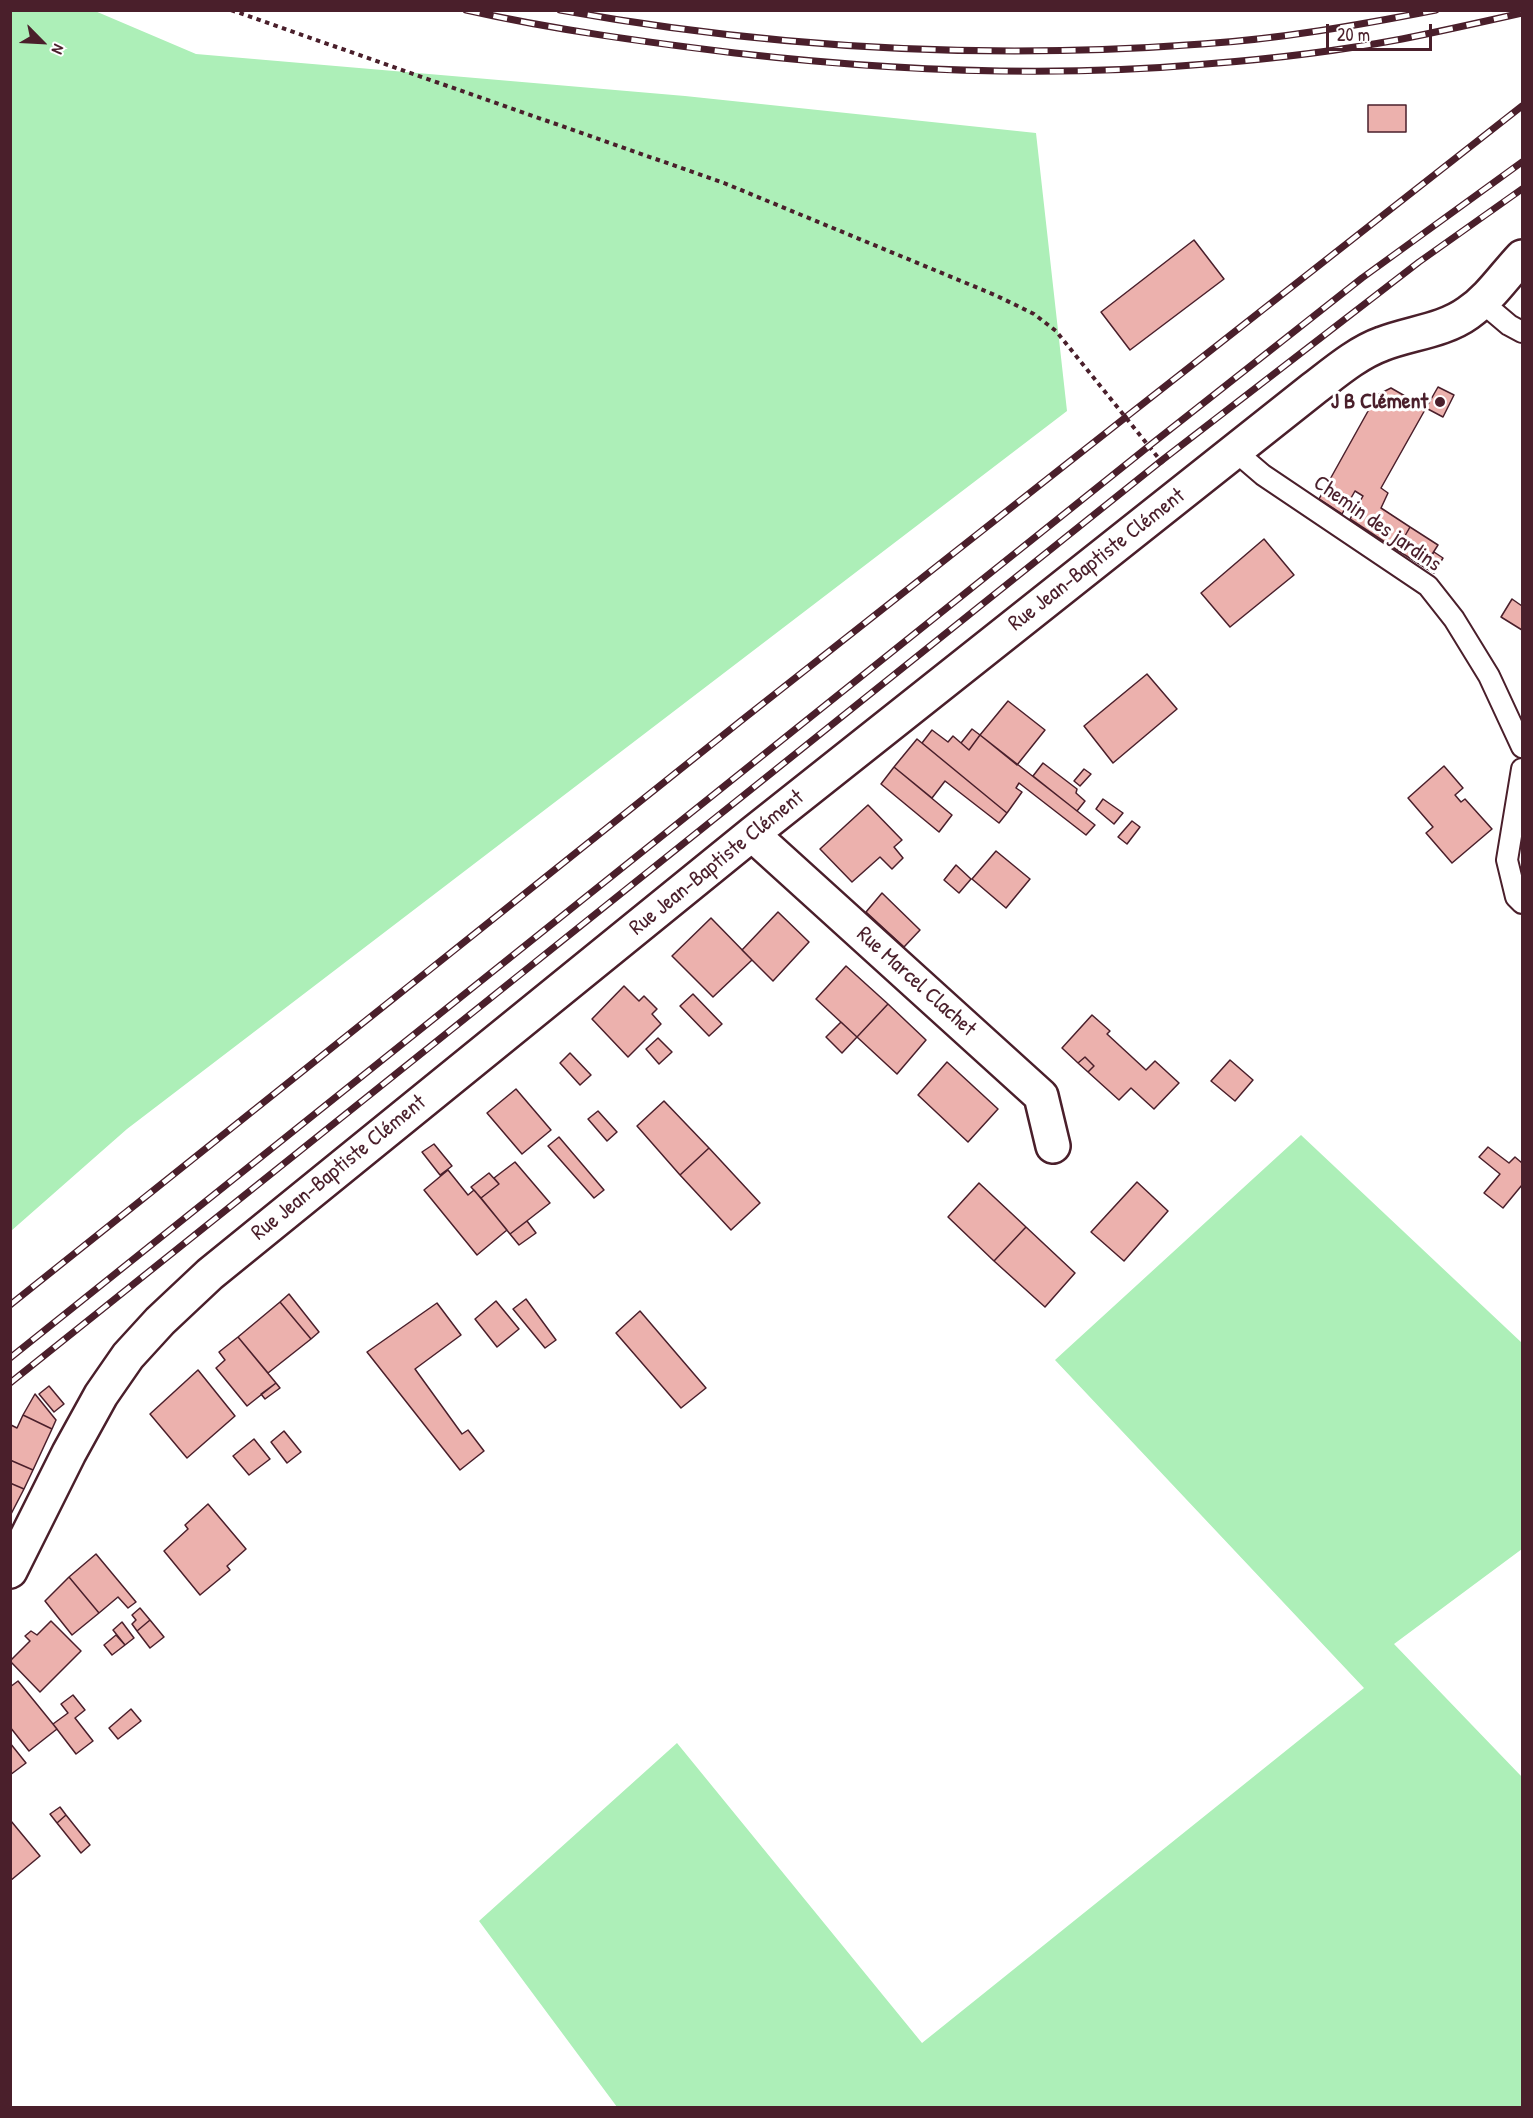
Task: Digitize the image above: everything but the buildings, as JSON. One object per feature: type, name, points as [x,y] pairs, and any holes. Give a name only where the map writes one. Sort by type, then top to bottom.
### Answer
[{"type":"street","name":"Rue Jean-Baptiste Clément","points":[[10,1571],[101,1395],[128,1356],[160,1320],[210,1274],[752,834],[1313,389],[1351,361],[1379,345],[1442,327],[1466,315],[1483,303],[1522,257]]},
{"type":"street","name":"Rue Marcel Clachet","points":[[752,834],[1041,1096],[1053,1146]]},
{"type":"lane","points":[[1483,303],[1509,325],[1522,332]]},
{"type":"lane","name":"Chemin des jardins","points":[[1236,451],[1263,475],[1428,586],[1454,619],[1489,676],[1522,747]]},
{"type":"lane","points":[[1522,769],[1507,860],[1516,897],[1522,903]]},
{"type":"path","points":[[231,10],[724,183],[995,295],[1034,314],[1056,331],[1185,491]]},
{"type":"green space","points":[[11,10],[95,11],[196,54],[685,96],[1036,133],[1067,411],[127,1129],[11,1231]]},
{"type":"green space","points":[[1301,1135],[1522,1343],[1522,1549],[1394,1644],[1522,1777],[1522,2107],[617,2107],[479,1921],[677,1743],[922,2043],[1364,1688],[1055,1360]]},
{"type":"railway","points":[[466,10],[600,35],[735,53],[853,64],[970,71],[1088,71],[1280,57],[1402,39],[1522,13]]},
{"type":"railway","points":[[560,10],[719,34],[799,42],[960,50],[1041,51],[1122,49],[1261,39],[1436,10]]},
{"type":"railway","points":[[10,1305],[742,720],[1522,106]]},
{"type":"railway","points":[[10,1358],[1149,446],[1362,278],[1522,162]]},
{"type":"railway","points":[[10,1383],[1161,461],[1419,262],[1522,189]]},
{"type":"place","name":"J B Clément","points":[[1440,402]]}]
